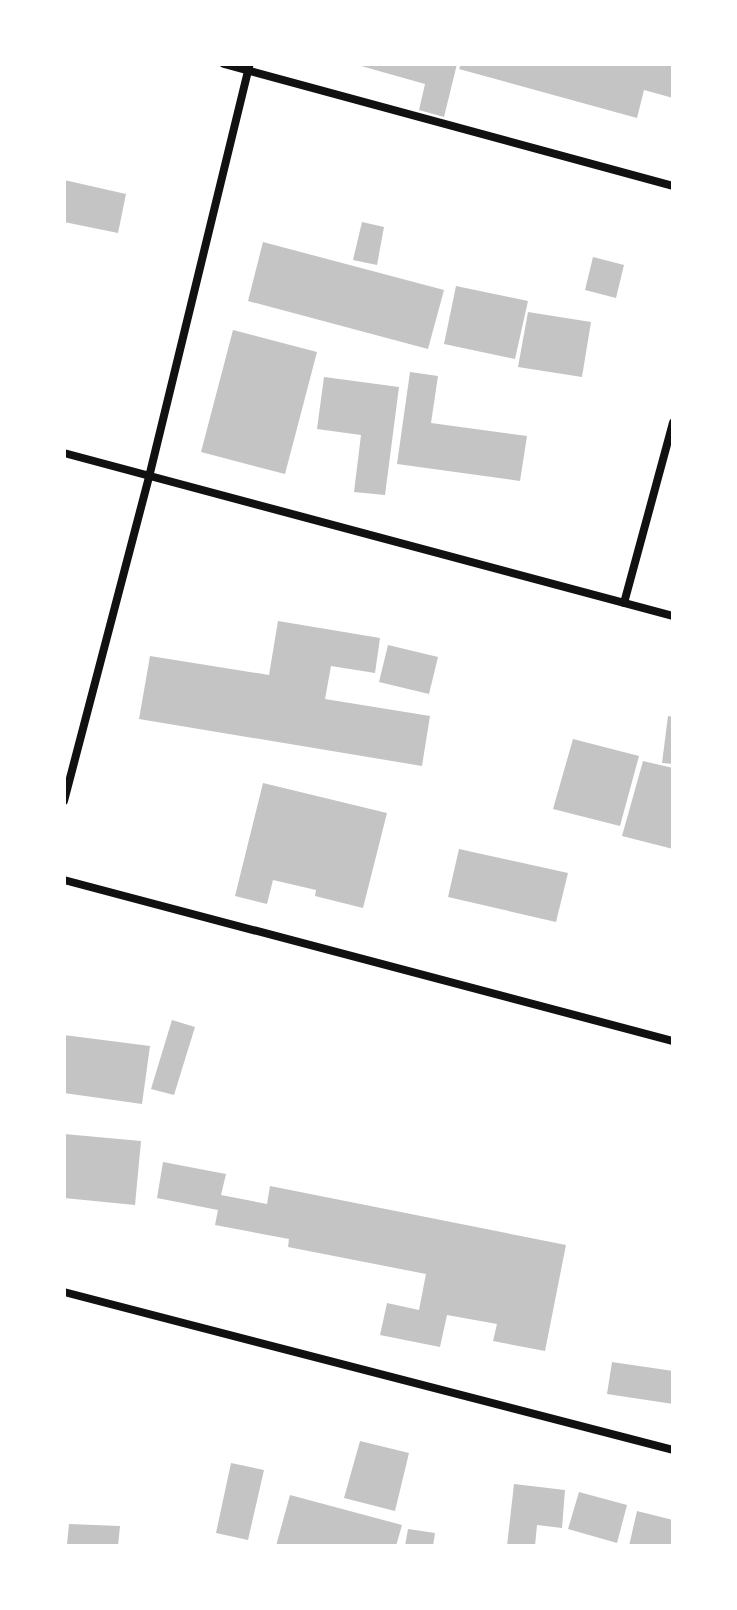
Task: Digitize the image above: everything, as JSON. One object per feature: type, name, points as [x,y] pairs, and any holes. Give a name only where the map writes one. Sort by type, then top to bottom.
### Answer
[{"type":"street","points":[[224,64],[249,68],[673,186]]},
{"type":"street","points":[[64,801],[149,477],[249,68]]},
{"type":"street","points":[[624,603],[673,423]]},
{"type":"street","points":[[64,453],[673,616]]},
{"type":"street","points":[[64,880],[673,1041]]},
{"type":"street","points":[[64,1292],[673,1450]]},
{"type":"building","points":[[354,64],[457,64],[444,117],[419,110],[425,84]]},
{"type":"building","points":[[461,64],[673,64],[673,98],[644,90],[637,118],[459,69]]},
{"type":"building","points":[[64,180],[126,194],[118,233],[64,222]]},
{"type":"building","points":[[362,222],[384,227],[377,265],[353,260]]},
{"type":"building","points":[[263,242],[444,290],[428,349],[248,301]]},
{"type":"building","points":[[593,257],[624,265],[616,298],[585,290]]},
{"type":"building","points":[[456,286],[528,301],[515,359],[444,344]]},
{"type":"building","points":[[528,312],[591,322],[582,377],[518,367]]},
{"type":"building","points":[[233,330],[317,352],[285,474],[201,452]]},
{"type":"building","points":[[410,372],[438,376],[431,423],[527,436],[520,481],[397,464]]},
{"type":"building","points":[[324,377],[399,387],[385,495],[354,492],[361,435],[317,429]]},
{"type":"building","points":[[278,621],[380,638],[375,673],[331,666],[325,699],[430,716],[422,766],[139,719],[150,656],[269,675]]},
{"type":"building","points":[[388,645],[438,657],[429,694],[379,682]]},
{"type":"building","points":[[668,716],[673,717],[673,764],[662,763]]},
{"type":"building","points":[[573,739],[639,756],[620,826],[553,809]]},
{"type":"building","points":[[643,761],[673,768],[673,849],[622,836]]},
{"type":"building","points":[[263,783],[387,813],[363,908],[315,896],[316,890],[273,880],[267,904],[235,896]]},
{"type":"building","points":[[459,849],[568,873],[556,922],[448,897]]},
{"type":"building","points":[[172,1020],[195,1027],[174,1095],[151,1089]]},
{"type":"building","points":[[64,1035],[150,1046],[142,1104],[64,1093]]},
{"type":"building","points":[[64,1134],[141,1141],[135,1205],[64,1198]]},
{"type":"building","points":[[163,1162],[226,1174],[221,1195],[267,1204],[270,1186],[566,1245],[545,1351],[493,1341],[497,1324],[447,1315],[440,1347],[380,1335],[387,1303],[419,1310],[426,1274],[288,1247],[289,1239],[215,1225],[218,1210],[157,1198]]},
{"type":"building","points":[[612,1362],[673,1371],[673,1404],[607,1394]]},
{"type":"building","points":[[360,1441],[409,1453],[395,1511],[344,1498]]},
{"type":"building","points":[[231,1463],[264,1470],[248,1540],[216,1533]]},
{"type":"building","points":[[514,1484],[565,1490],[562,1528],[537,1525],[535,1546],[507,1546]]},
{"type":"building","points":[[579,1492],[627,1505],[617,1543],[568,1529]]},
{"type":"building","points":[[290,1495],[402,1525],[396,1546],[276,1546]]},
{"type":"building","points":[[637,1511],[673,1520],[673,1546],[629,1546]]},
{"type":"building","points":[[69,1524],[120,1526],[118,1546],[67,1544]]},
{"type":"building","points":[[408,1529],[435,1533],[433,1546],[405,1546]]}]
